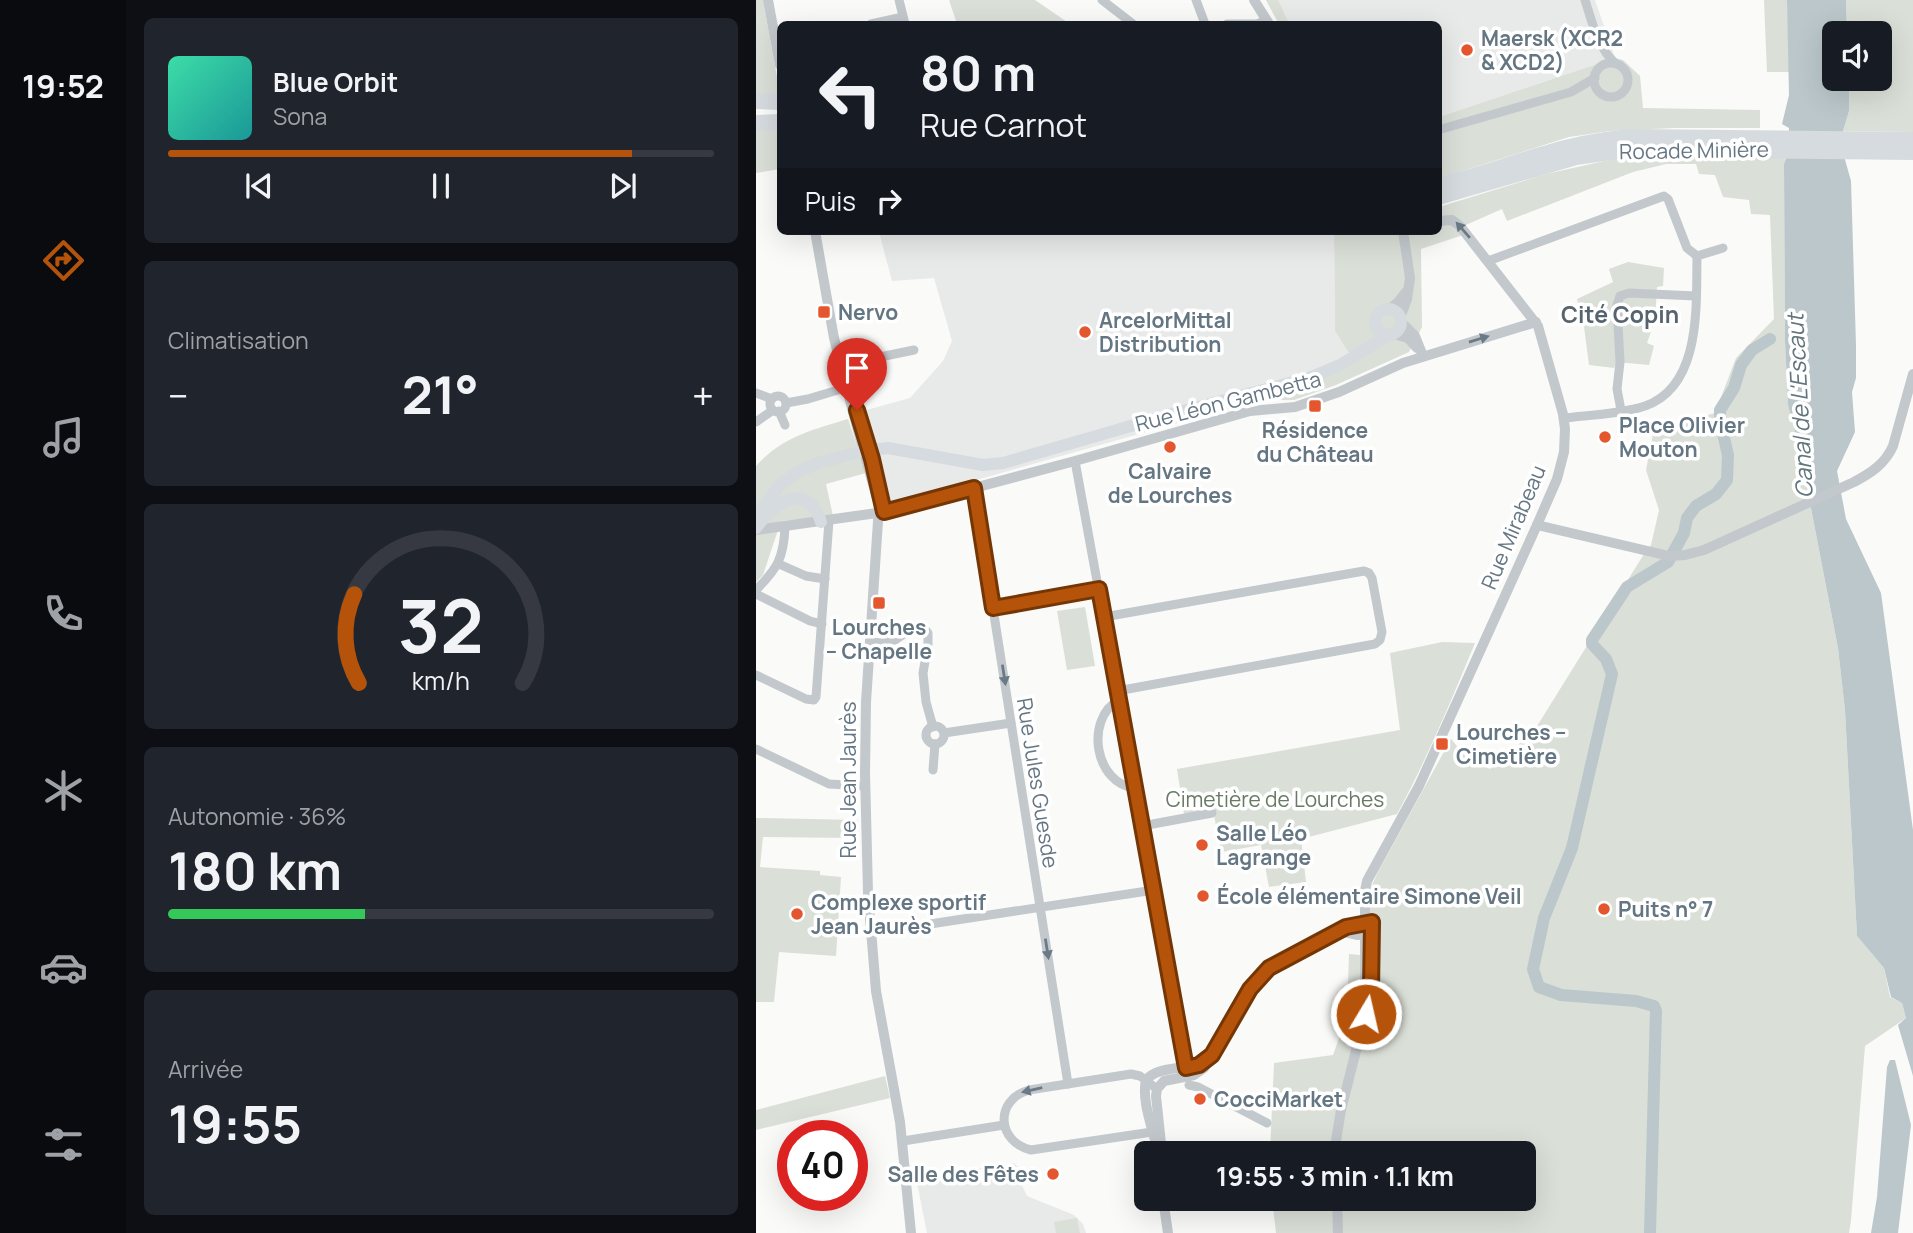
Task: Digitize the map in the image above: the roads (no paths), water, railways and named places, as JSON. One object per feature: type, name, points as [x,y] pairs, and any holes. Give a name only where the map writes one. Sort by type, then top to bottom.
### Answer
[{"type":"highway","points":[[756,101],[777,102]]},
{"type":"highway","points":[[756,111],[777,110]]},
{"type":"highway","points":[[756,123],[777,122]]},
{"type":"highway","name":"Rocade Minière","points":[[1442,184],[1558,150],[1601,141],[1643,137],[1748,143],[1892,146],[1913,152]]},
{"type":"highway","name":"Rocade Minière","points":[[1892,146],[1913,140]]},
{"type":"highway","name":"Rocade Minière","points":[[1442,196],[1602,152],[1748,143]]},
{"type":"main road","points":[[756,516],[781,484],[799,471],[818,463],[858,453],[888,448],[976,464],[997,464],[1309,378],[1334,368],[1399,330],[1401,320],[1397,313],[1384,309],[1378,313],[1370,336],[1354,355]]},
{"type":"main road","points":[[1375,325],[1379,332],[1390,335]]},
{"type":"main road","points":[[756,529],[776,505],[792,499],[812,505],[825,521]]},
{"type":"street","points":[[770,0],[777,21]]},
{"type":"street","points":[[770,0],[777,35]]},
{"type":"street","points":[[899,0],[904,21]]},
{"type":"street","points":[[1102,0],[1129,21]]},
{"type":"street","points":[[1196,0],[1204,21]]},
{"type":"street","points":[[1254,0],[1267,21]]},
{"type":"street","points":[[1585,0],[1606,54],[1626,72],[1627,85],[1615,96],[1606,96],[1596,88],[1595,78],[1601,56],[1598,38]]},
{"type":"street","points":[[1599,68],[1615,63]]},
{"type":"street","points":[[1442,129],[1571,92],[1595,78]]},
{"type":"street","points":[[1571,92],[1601,93]]},
{"type":"street","points":[[1488,261],[1664,196],[1687,248],[1697,256]]},
{"type":"street","name":"Rue Mirabeau","points":[[1336,1141],[1339,1119],[1362,1027],[1374,870],[1419,786],[1537,526],[1557,479],[1565,442],[1564,418],[1536,322],[1458,223],[1449,219],[1442,220]]},
{"type":"street","name":"Rue Jean Jaurès","points":[[816,235],[841,365],[870,459],[882,512],[882,542],[875,576],[870,642],[865,786],[871,933],[878,1003],[903,1141],[911,1233]]},
{"type":"street","points":[[1404,235],[1409,282],[1401,320],[1415,336],[1423,356]]},
{"type":"street","points":[[1697,256],[1723,248]]},
{"type":"street","points":[[1564,418],[1645,406],[1668,392],[1675,384],[1684,368],[1692,342],[1697,256]]},
{"type":"street","points":[[1390,309],[1402,298],[1409,282]]},
{"type":"street","points":[[1621,411],[1617,389],[1620,362],[1618,299],[1622,294],[1629,293],[1696,296]]},
{"type":"street","name":"Rue Léon Gambetta","points":[[756,529],[882,512],[1250,411],[1290,407],[1334,394],[1423,356],[1536,322]]},
{"type":"street","points":[[1390,335],[1410,340],[1423,356]]},
{"type":"street","points":[[841,365],[914,350]]},
{"type":"street","points":[[1537,526],[1663,555],[1680,556],[1704,550],[1877,469],[1896,440],[1913,374]]},
{"type":"street","points":[[786,403],[848,387]]},
{"type":"street","points":[[756,393],[772,399]]},
{"type":"street","points":[[785,425],[770,404],[777,396],[786,403]]},
{"type":"street","points":[[756,422],[785,408],[786,403]]},
{"type":"street","points":[[1075,461],[1188,1076],[1198,1087],[1267,1124]]},
{"type":"street","name":"Rue Jules Guesde","points":[[974,488],[1068,1084]]},
{"type":"street","points":[[756,674],[806,699],[814,700],[817,695],[825,579],[825,521]]},
{"type":"street","points":[[785,526],[785,543],[779,564],[756,592],[810,621],[822,624]]},
{"type":"street","points":[[779,564],[806,576],[825,579]]},
{"type":"street","points":[[1104,617],[1364,571],[1372,578],[1382,638],[1377,644],[1118,696],[1101,723],[1099,751],[1110,777],[1125,786],[1135,788]]},
{"type":"street","points":[[993,608],[1099,589]]},
{"type":"street","points":[[870,642],[895,640],[916,626],[926,630],[928,640],[923,673],[926,702],[933,727]]},
{"type":"street","points":[[944,733],[1011,723]]},
{"type":"street","points":[[935,744],[929,741],[928,731],[933,727],[940,728],[944,733]]},
{"type":"street","points":[[935,744],[941,741],[944,733]]},
{"type":"street","points":[[933,770],[935,744]]},
{"type":"street","points":[[756,749],[829,784],[865,786]]},
{"type":"street","points":[[1142,825],[1212,813]]},
{"type":"street","points":[[871,933],[1154,890]]},
{"type":"street","points":[[1156,1131],[1157,1089],[1164,1081],[1201,1071],[1261,974],[1352,925],[1368,929]]},
{"type":"street","points":[[1158,1141],[1145,1089],[1146,1080],[1155,1073],[1188,1076]]},
{"type":"street","points":[[1156,1131],[1031,1150],[1016,1144],[1007,1133],[1004,1116],[1007,1107],[1018,1094],[1029,1090],[1131,1074],[1140,1076],[1157,1089]]},
{"type":"street","points":[[903,1141],[1004,1125]]},
{"type":"street","points":[[1165,1211],[1168,1233]]},
{"type":"street","points":[[1337,1211],[1338,1233]]},
{"type":"water","name":"Canal de L'Escaut","points":[[1787,0],[1846,0],[1847,21],[1822,21],[1822,91],[1849,91],[1849,111],[1843,131],[1844,156],[1851,181],[1856,345],[1856,378],[1852,392],[1855,432],[1837,471],[1846,519],[1881,593],[1913,830],[1913,1076],[1898,1025],[1906,1018],[1902,1003],[1891,997],[1884,968],[1857,936],[1845,710],[1838,648],[1800,451],[1788,405],[1784,164],[1788,154],[1789,128],[1782,124],[1789,95]]},
{"type":"water","points":[[1890,1060],[1895,1060],[1911,1125],[1898,1233],[1871,1233],[1877,1197],[1887,1067]]},
{"type":"waterway","name":"Canal de L'Escaut","points":[[1650,1233],[1654,1006],[1636,1001],[1561,995],[1539,987],[1533,969],[1544,918],[1572,848],[1612,674],[1606,659],[1592,644],[1592,640],[1627,587],[1668,562],[1684,533],[1687,518],[1696,506],[1716,494],[1727,480],[1728,455],[1720,410],[1734,388],[1741,365],[1752,350],[1770,339]]},
{"type":"place","name":"Maersk (XCR2 & XCD2)","points":[[1467,50]]},
{"type":"place","name":"Nervo","points":[[824,312]]},
{"type":"place","name":"ArcelorMittal Distribution","points":[[1085,332]]},
{"type":"place","name":"Résidence du Château","points":[[1315,406]]},
{"type":"place","name":"Place Olivier Mouton","points":[[1605,437]]},
{"type":"place","name":"Calvaire de Lourches","points":[[1170,447]]},
{"type":"place","name":"Lourches – Chapelle","points":[[879,603]]},
{"type":"place","name":"Lourches – Cimetière","points":[[1442,744]]},
{"type":"place","name":"Salle Léo Lagrange","points":[[1202,845]]},
{"type":"place","name":"École élémentaire Simone Veil","points":[[1203,896]]},
{"type":"place","name":"Puits n° 7","points":[[1604,909]]},
{"type":"place","name":"Complexe sportif Jean Jaurès","points":[[797,914]]},
{"type":"place","name":"CocciMarket","points":[[1200,1099]]},
{"type":"place","name":"Salle des Fêtes","points":[[1053,1174]]},
{"type":"district","name":"Cité Copin","points":[[1620,314]]},
{"type":"park label","name":"Cimetière de Lourches","points":[[1275,799]]}]
